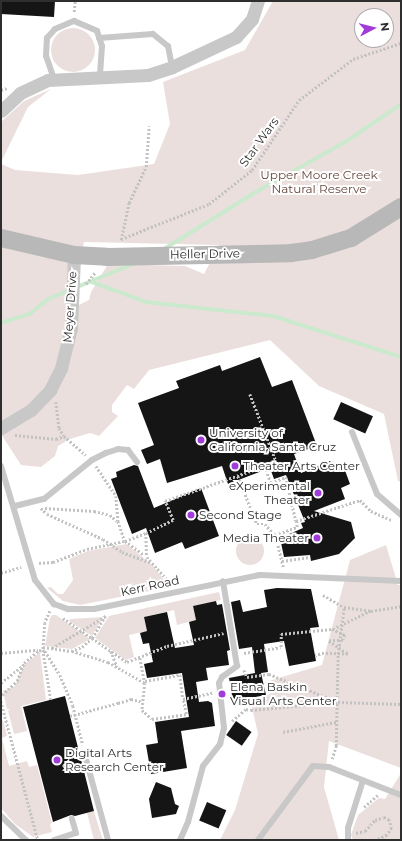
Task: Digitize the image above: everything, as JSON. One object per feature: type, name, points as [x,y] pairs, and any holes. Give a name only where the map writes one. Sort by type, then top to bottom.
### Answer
[{"type":"main road","name":"Heller Drive","points":[[1,238],[74,255],[121,248],[181,255],[290,253],[312,250],[351,238],[401,207]]},
{"type":"street","points":[[1,111],[20,93],[54,79],[148,75],[172,67],[236,37],[252,19],[258,1]]},
{"type":"street","name":"Meyer Drive","points":[[1,428],[31,410],[50,390],[61,368],[69,342],[73,304],[74,255]]},
{"type":"lane","points":[[54,79],[46,56],[47,38],[55,29],[74,21],[90,26],[96,31],[102,46],[100,77]]},
{"type":"lane","points":[[99,38],[153,34],[168,46],[172,67]]},
{"type":"lane","points":[[352,432],[377,494],[401,515]]},
{"type":"lane","points":[[15,506],[31,504],[44,499],[92,460],[118,449],[128,450],[137,462]]},
{"type":"lane","name":"Kerr Road","points":[[1,466],[15,506],[28,565],[41,590],[54,604],[68,610],[94,609],[223,581],[260,575],[401,581]]},
{"type":"lane","points":[[180,840],[188,822],[203,766],[220,744],[224,728],[219,691],[222,677],[237,666],[223,581]]},
{"type":"lane","points":[[84,752],[108,840]]},
{"type":"lane","points":[[258,840],[312,766],[329,767],[399,794]]},
{"type":"lane","points":[[348,840],[348,828],[363,780]]},
{"type":"lane","points":[[1,816],[26,840]]},
{"type":"lane","points":[[54,840],[76,833],[72,819]]},
{"type":"path","name":"Star Wars","points":[[121,248],[209,204],[252,170],[299,100],[353,60],[401,43]]},
{"type":"path","points":[[121,248],[129,203],[146,167],[149,126]]},
{"type":"path","points":[[34,564],[54,562],[87,549],[114,545],[146,533],[173,520],[165,502],[276,461],[250,394]]},
{"type":"path","points":[[56,402],[59,428],[64,436],[92,460],[116,496],[118,522],[125,541],[144,555]]},
{"type":"path","points":[[13,435],[56,439],[64,436]]},
{"type":"path","points":[[265,466],[271,483],[286,477],[296,521],[296,527],[275,535]]},
{"type":"path","points":[[238,476],[257,524],[266,524],[275,535],[282,561],[284,576]]},
{"type":"path","points":[[296,521],[360,500],[371,511],[398,522]]},
{"type":"path","points":[[31,504],[54,510],[94,511],[110,516],[118,522]]},
{"type":"path","points":[[41,507],[47,514],[114,545],[122,552],[152,562]]},
{"type":"path","points":[[146,533],[147,558],[172,585]]},
{"type":"path","points":[[282,561],[310,557]]},
{"type":"path","points":[[1,573],[21,567]]},
{"type":"path","points":[[323,596],[344,607],[371,611]]},
{"type":"path","points":[[334,629],[371,611],[401,606]]},
{"type":"path","points":[[329,767],[336,746],[338,646],[344,607]]},
{"type":"path","points":[[51,700],[43,649],[45,623],[51,610],[56,614]]},
{"type":"path","points":[[51,648],[106,615],[92,638],[82,647],[71,651]]},
{"type":"path","points":[[61,617],[127,662],[189,640],[232,632]]},
{"type":"path","points":[[235,655],[281,647],[281,634],[334,629],[341,631]]},
{"type":"path","points":[[315,656],[348,654],[329,640],[340,640]]},
{"type":"path","points":[[256,646],[257,651]]},
{"type":"path","points":[[1,653],[51,648],[71,651],[118,668],[145,682],[180,675],[186,714],[152,720],[142,710],[145,682],[140,658]]},
{"type":"path","points":[[43,649],[60,675],[74,706],[84,752]]},
{"type":"path","points":[[1,683],[21,667],[38,650]]},
{"type":"path","points":[[110,651],[118,668]]},
{"type":"path","points":[[237,666],[246,671],[247,677],[269,674],[338,702]]},
{"type":"path","points":[[2,695],[17,681],[21,667]]},
{"type":"path","points":[[183,699],[219,691]]},
{"type":"path","points":[[70,716],[131,699],[143,702]]},
{"type":"path","points":[[1,701],[38,840]]},
{"type":"path","points":[[224,728],[246,709],[251,710],[338,702],[401,704]]},
{"type":"path","points":[[283,732],[336,722]]},
{"type":"path","points":[[358,810],[377,795],[382,795]]},
{"type":"path","points":[[351,828],[361,833],[375,820],[384,817],[389,819],[392,828],[387,835],[376,840]]},
{"type":"green space","name":"Upper Moore Creek Natural Reserve","points":[[273,1],[401,1],[401,482],[398,481],[384,414],[319,386],[270,340],[149,370],[134,389],[127,385],[112,405],[112,412],[118,416],[99,436],[90,433],[70,439],[58,446],[55,456],[41,467],[21,465],[1,434],[1,164],[15,170],[78,175],[154,164],[170,124],[163,82],[245,50]],"holes":[[[84,242],[219,245],[204,274],[185,266],[108,264],[91,292],[89,300],[71,309]]]},
{"type":"green space","points":[[69,28],[77,28],[89,34],[95,46],[95,54],[89,66],[77,72],[69,72],[57,66],[51,54],[51,46],[57,34]]},
{"type":"green space","points":[[51,89],[28,107],[1,162],[1,122],[24,101]]},
{"type":"green space","points":[[250,537],[260,541],[264,551],[260,561],[250,565],[240,561],[236,551],[240,541]]},
{"type":"green space","points":[[127,544],[154,567],[169,587],[80,605],[63,601],[47,588],[51,587],[58,594],[63,594],[73,580],[69,559],[88,551]]},
{"type":"green space","points":[[386,545],[398,585],[401,585],[401,768],[329,741],[324,787],[339,840],[220,840],[235,810],[258,734],[251,703],[270,694],[269,681],[322,665],[350,560]]},
{"type":"green space","points":[[219,592],[221,600],[193,606],[196,620],[177,625],[174,610],[144,617],[147,631],[129,635],[134,657],[126,660],[95,638],[109,616]]},
{"type":"green space","points":[[52,615],[56,615],[90,639],[72,649],[45,646],[50,618]]},
{"type":"green space","points":[[103,617],[92,636],[69,621],[70,619]]},
{"type":"green space","points":[[40,652],[46,700],[21,706],[27,731],[14,734],[8,711],[10,709],[7,709],[3,691],[15,686],[24,665]]},
{"type":"green space","points":[[3,720],[7,736],[2,738],[9,766],[27,761],[29,767],[37,765],[52,823],[50,824],[52,832],[33,837],[15,824],[1,808],[1,722]]},
{"type":"green space","points":[[401,773],[401,840],[353,840],[351,835],[358,815],[379,798],[385,799]]},
{"type":"green space","points":[[94,811],[103,840],[94,840],[87,813]]},
{"type":"building","points":[[1,1],[55,1],[54,17],[1,14]]},
{"type":"building","points":[[260,357],[272,387],[292,380],[317,446],[294,454],[301,473],[330,461],[334,469],[343,465],[350,484],[341,488],[345,499],[314,511],[351,522],[355,538],[339,554],[311,561],[310,555],[284,557],[280,538],[303,528],[301,523],[305,522],[286,475],[274,479],[270,468],[228,484],[222,466],[167,483],[160,459],[147,464],[141,450],[154,445],[138,403],[179,388],[176,381],[220,365],[222,371]]},
{"type":"building","points":[[341,402],[373,416],[365,434],[333,419]]},
{"type":"building","points":[[134,465],[138,466],[154,508],[201,488],[219,536],[185,549],[182,542],[155,553],[146,528],[132,534],[111,479],[117,477],[116,472]]},
{"type":"building","points":[[277,588],[311,589],[319,627],[310,628],[316,661],[289,666],[284,641],[264,644],[268,672],[261,673],[266,695],[233,701],[229,678],[255,673],[252,647],[239,649],[231,602],[240,600],[243,612],[267,607],[264,590]]},
{"type":"building","points":[[216,601],[217,605],[222,604],[230,650],[227,651],[229,665],[206,668],[208,680],[196,682],[199,702],[208,701],[212,703],[215,726],[181,731],[187,768],[151,774],[146,745],[158,743],[155,722],[189,717],[182,673],[147,678],[144,664],[153,662],[149,643],[143,644],[140,633],[147,631],[144,617],[167,612],[175,648],[194,645],[189,622],[196,620],[193,606]]},
{"type":"building","name":"Digital Arts Research Center","points":[[65,696],[94,811],[75,816],[71,815],[53,822],[23,707]]},
{"type":"building","points":[[236,721],[252,732],[242,746],[226,735]]},
{"type":"building","points":[[156,782],[171,788],[175,804],[179,806],[176,814],[152,818],[149,799]]},
{"type":"building","points":[[207,802],[226,810],[219,829],[199,820]]},
{"type":"waterway","points":[[164,249],[251,195],[347,141],[401,104]]},
{"type":"waterway","points":[[1,323],[31,313],[48,299],[135,263]]},
{"type":"waterway","points":[[92,282],[146,302],[273,316],[401,357]]},
{"type":"place","name":"University of California, Santa Cruz","points":[[201,440]]},
{"type":"place","name":"Theater Arts Center","points":[[235,466]]},
{"type":"place","name":"eXperimental Theater","points":[[318,493]]},
{"type":"place","name":"Second Stage","points":[[191,515]]},
{"type":"place","name":"Media Theater","points":[[317,538]]},
{"type":"place","name":"Elena Baskin Visual Arts Center","points":[[222,694]]},
{"type":"place","name":"Digital Arts Research Center","points":[[57,760]]}]
